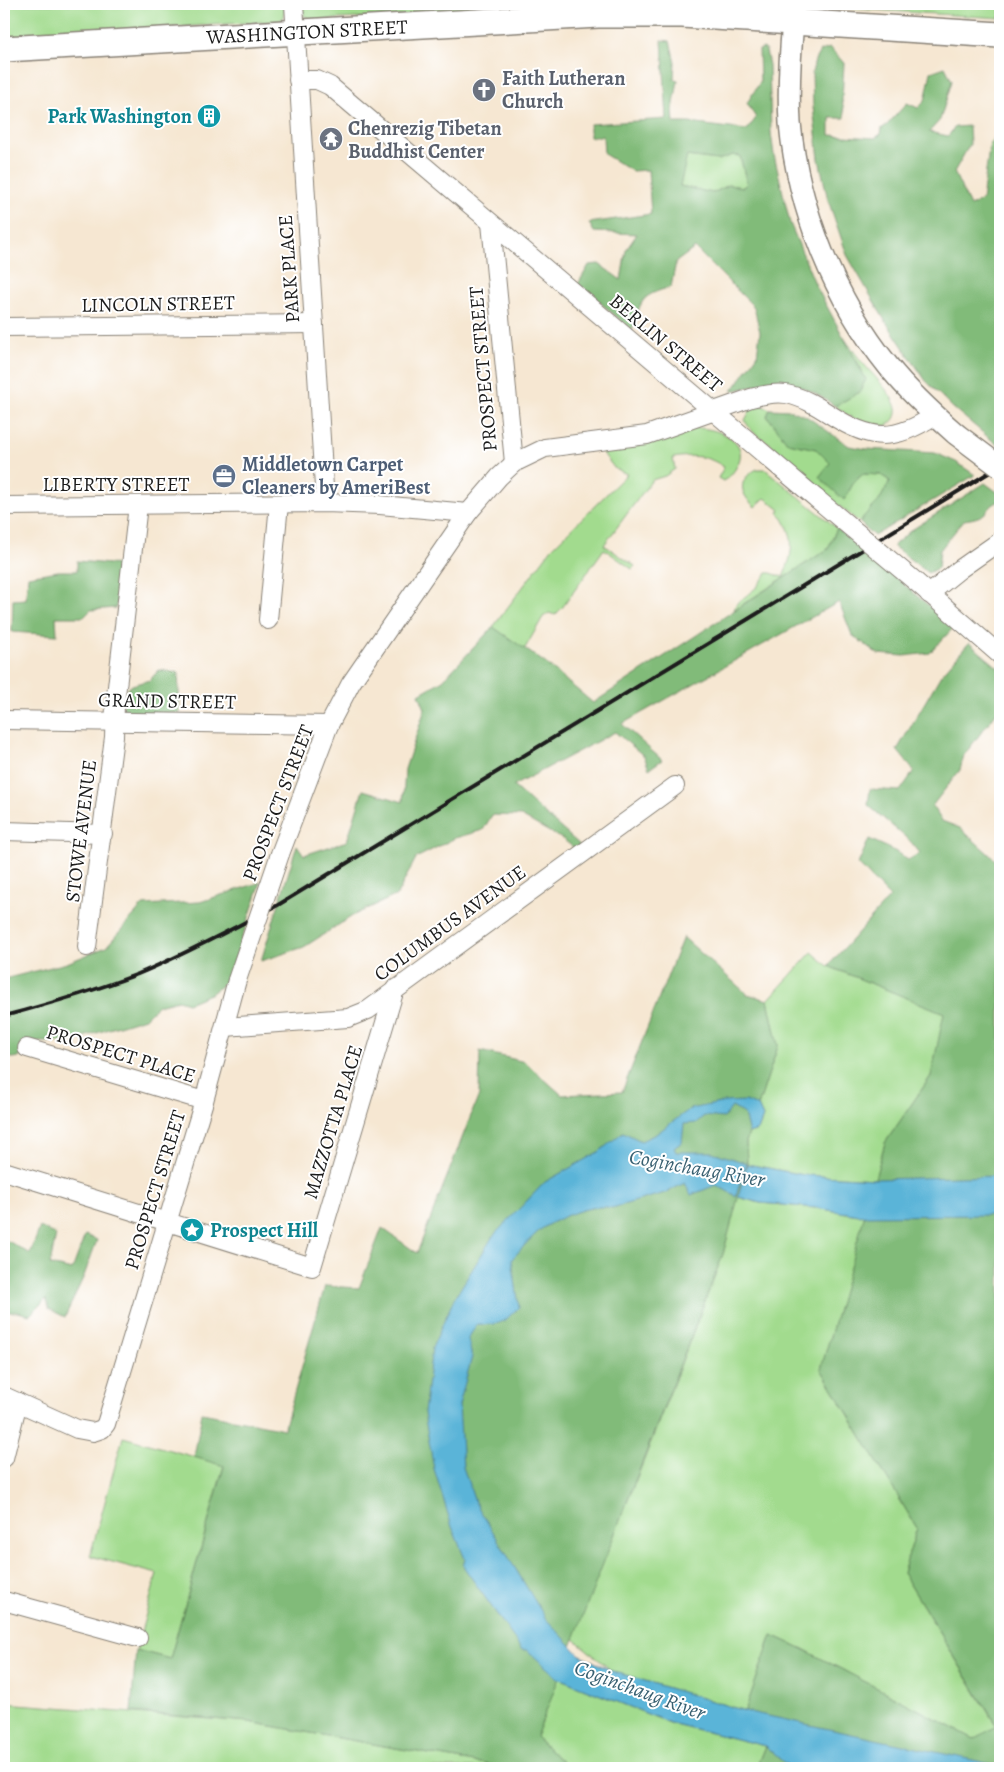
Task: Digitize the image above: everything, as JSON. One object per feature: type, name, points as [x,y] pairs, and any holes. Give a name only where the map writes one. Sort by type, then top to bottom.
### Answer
[{"type":"highway","name":"WASHINGTON STREET","points":[[4,49],[598,15],[794,12],[1000,35]]},
{"type":"main road","points":[[794,12],[790,76],[790,123],[800,178],[816,233],[839,288],[870,340],[909,390],[956,434],[1000,467]]},
{"type":"street","name":"PARK PLACE","points":[[294,4],[325,503]]},
{"type":"street","name":"BERLIN STREET","points":[[298,80],[317,80],[330,86],[1000,655]]},
{"type":"street","name":"PROSPECT STREET","points":[[11,1399],[77,1429],[89,1432],[97,1431],[106,1424],[204,1101],[237,980],[280,854],[329,725],[352,683],[468,513],[499,477],[514,463],[491,223]]},
{"type":"street","name":"LINCOLN STREET","points":[[4,327],[314,324]]},
{"type":"street","points":[[514,463],[545,448],[647,435],[751,398],[768,394],[784,393],[799,397],[813,403],[861,432],[893,435],[920,425],[935,416]]},
{"type":"street","name":"LIBERTY STREET","points":[[4,506],[325,503],[380,505],[468,513]]},
{"type":"street","points":[[268,620],[280,504]]},
{"type":"street","name":"STOWE AVENUE","points":[[87,947],[102,834],[138,505]]},
{"type":"street","points":[[929,594],[960,568],[1000,541]]},
{"type":"street","name":"GRAND STREET","points":[[4,720],[329,725]]},
{"type":"street","name":"COLUMBUS AVENUE","points":[[225,1027],[348,1018],[368,1010],[675,786]]},
{"type":"street","points":[[4,831],[102,834]]},
{"type":"street","name":"MAZZOTTA PLACE","points":[[168,1221],[312,1266],[396,989]]},
{"type":"street","name":"PROSPECT PLACE","points":[[26,1048],[204,1101]]},
{"type":"street","points":[[4,1171],[168,1221]]},
{"type":"street","points":[[4,1458],[11,1399]]},
{"type":"street","points":[[4,1601],[138,1638]]},
{"type":"green space","points":[[4,4],[284,4],[284,11],[280,21],[4,37]]},
{"type":"green space","points":[[301,4],[555,4],[386,17],[313,20],[304,16]]},
{"type":"green space","points":[[833,4],[1000,4],[1000,18],[841,8]]},
{"type":"green space","points":[[662,40],[670,41],[675,62],[674,79],[678,80],[673,110],[674,123],[747,130],[756,118],[747,103],[760,82],[759,50],[764,48],[769,65],[771,133],[774,155],[790,223],[816,286],[866,379],[860,392],[835,406],[814,393],[790,384],[769,384],[732,391],[757,356],[760,332],[754,307],[695,248],[676,262],[671,287],[653,293],[643,301],[632,330],[578,284],[589,265],[599,264],[621,280],[626,250],[637,234],[594,232],[589,223],[651,214],[648,170],[632,171],[604,154],[603,136],[590,137],[590,124],[667,119]],"holes":[[[733,155],[740,156],[747,184],[743,187],[729,185],[713,193],[680,186],[687,156],[718,160]]]},
{"type":"green space","points":[[830,48],[844,63],[842,100],[845,118],[830,118],[830,135],[875,138],[881,134],[882,128],[907,103],[918,108],[925,101],[931,72],[945,67],[952,81],[940,120],[929,132],[948,136],[955,127],[969,126],[970,144],[954,172],[970,206],[982,200],[990,142],[1000,132],[1000,204],[998,207],[1000,214],[1000,447],[952,407],[926,381],[884,319],[847,255],[828,200],[819,159],[813,107],[812,73],[815,60],[820,51]]},
{"type":"green space","points":[[733,155],[740,156],[747,184],[743,187],[729,185],[713,193],[680,186],[686,156],[718,160]]},
{"type":"green space","points":[[837,327],[893,400],[896,415],[887,425],[878,427],[864,424],[835,406],[860,392],[862,370]]},
{"type":"green space","points":[[758,404],[770,409],[767,416],[788,442],[816,449],[831,464],[844,500],[854,482],[863,474],[881,475],[890,481],[879,501],[864,516],[860,523],[783,459],[774,447],[753,432],[745,420],[752,407]]},
{"type":"green space","points":[[770,409],[790,410],[806,416],[849,446],[867,449],[935,453],[956,462],[975,475],[874,536],[860,523],[864,516],[879,501],[890,481],[881,475],[863,474],[854,482],[844,500],[819,477],[830,463],[816,449],[788,443],[767,416]]},
{"type":"green space","points":[[693,428],[720,432],[735,442],[739,449],[740,457],[736,468],[729,477],[723,481],[718,478],[724,467],[712,460],[693,456],[673,458],[675,469],[665,476],[652,480],[604,545],[635,566],[632,569],[604,549],[562,608],[555,615],[549,613],[543,617],[524,650],[493,627],[552,548],[627,474],[615,469],[598,447],[646,444]]},
{"type":"green space","points":[[757,469],[765,469],[837,528],[828,549],[734,610],[736,604],[757,587],[767,573],[783,577],[791,552],[788,528],[778,512],[780,510],[765,498],[755,507],[743,492],[743,482]]},
{"type":"green space","points":[[985,483],[1000,494],[1000,501],[992,505],[982,515],[964,520],[940,550],[938,568],[928,573],[893,546],[910,531]]},
{"type":"green space","points":[[837,528],[954,627],[930,653],[904,656],[878,654],[852,635],[839,602],[622,724],[662,760],[649,769],[644,756],[615,732],[513,786],[580,845],[574,848],[564,840],[521,816],[492,815],[483,830],[455,838],[416,858],[397,895],[354,915],[304,947],[261,961],[297,845],[304,855],[347,841],[363,790],[403,802],[405,769],[425,709],[419,694],[443,680],[493,627],[544,662],[593,703],[828,549]]},
{"type":"green space","points":[[77,561],[121,565],[116,608],[91,610],[84,617],[56,617],[57,635],[12,632],[13,600],[26,599],[28,576],[58,571],[77,571]]},
{"type":"green space","points":[[969,643],[1000,669],[1000,708],[964,755],[960,770],[932,806],[942,821],[960,828],[1000,864],[1000,1768],[953,1768],[745,1711],[772,1635],[803,1649],[974,1739],[997,1726],[903,1573],[917,1528],[821,1369],[885,1143],[931,1076],[944,1013],[828,966],[890,897],[858,864],[869,839],[893,850],[908,860],[920,853],[911,842],[868,805],[870,789],[900,791],[914,771],[897,750],[941,675]]},
{"type":"green space","points":[[159,670],[178,673],[180,713],[123,712],[124,692],[132,685],[150,680]]},
{"type":"green space","points":[[261,882],[228,980],[212,993],[188,1003],[178,1000],[158,1005],[145,1018],[67,1042],[30,1042],[24,1056],[4,1057],[4,979],[67,963],[106,947],[143,905],[200,902]]},
{"type":"green space","points":[[683,937],[747,994],[768,1000],[778,1046],[758,1106],[763,1117],[758,1130],[749,1133],[746,1142],[747,1164],[723,1254],[536,1737],[569,1768],[508,1768],[249,1722],[131,1712],[136,1650],[170,1659],[224,1466],[194,1457],[202,1413],[284,1429],[325,1286],[359,1288],[382,1228],[417,1253],[479,1095],[480,1051],[525,1062],[562,1095],[622,1092]]},
{"type":"green space","points":[[812,952],[828,966],[945,1013],[931,1076],[885,1143],[875,1179],[804,1175],[747,1164],[746,1142],[778,1046],[768,1000]]},
{"type":"green space","points":[[738,1197],[760,1203],[816,1208],[865,1216],[821,1369],[917,1528],[903,1573],[997,1727],[974,1739],[803,1649],[772,1635],[745,1711],[612,1671],[573,1638],[723,1254]]},
{"type":"green space","points":[[40,1227],[56,1235],[50,1265],[72,1270],[85,1235],[97,1240],[84,1276],[65,1317],[49,1309],[46,1299],[30,1315],[18,1312],[4,1312],[4,1243],[8,1241],[30,1254]]},
{"type":"green space","points":[[123,1437],[224,1465],[170,1659],[136,1650],[157,1574],[90,1556]]},
{"type":"green space","points":[[558,1678],[670,1723],[765,1746],[756,1768],[569,1768],[536,1737]]},
{"type":"green space","points":[[4,1703],[249,1722],[508,1768],[4,1768]]},
{"type":"green space","points":[[765,1746],[790,1768],[756,1768]]},
{"type":"water","name":"Coginchaug River","points":[[745,1101],[758,1106],[763,1117],[758,1130],[749,1133],[744,1114],[732,1107],[724,1118],[704,1116],[696,1123],[684,1124],[682,1142],[674,1148],[676,1152],[712,1152],[746,1163],[736,1196],[716,1185],[691,1195],[685,1183],[665,1193],[612,1208],[596,1207],[578,1211],[542,1229],[512,1259],[519,1307],[501,1322],[496,1324],[477,1324],[468,1339],[472,1357],[459,1405],[463,1467],[475,1502],[546,1619],[579,1654],[612,1671],[745,1711],[996,1765],[999,1768],[790,1768],[765,1746],[670,1723],[558,1678],[527,1650],[522,1650],[463,1566],[465,1559],[452,1527],[434,1469],[424,1413],[432,1348],[454,1299],[493,1236],[545,1182],[600,1151],[623,1132],[641,1141],[656,1134],[690,1109],[725,1102]]},
{"type":"water","points":[[747,1164],[804,1175],[875,1179],[1000,1176],[1000,1215],[865,1216],[816,1208],[760,1203],[738,1197]]},
{"type":"railway","points":[[4,1016],[71,997],[138,974],[191,950],[278,905],[1000,466]]},
{"type":"place","name":"Faith Lutheran Church","points":[[484,90]]},
{"type":"place","name":"Park Washington","points":[[209,116]]},
{"type":"place","name":"Chenrezig Tibetan Buddhist Center","points":[[331,139]]},
{"type":"place","name":"Middletown Carpet Cleaners by AmeriBest","points":[[224,476]]},
{"type":"place","name":"Prospect Hill","points":[[192,1230]]}]
